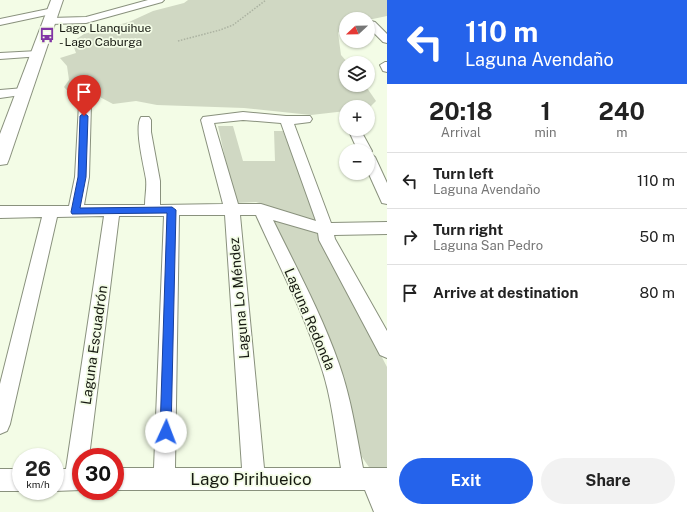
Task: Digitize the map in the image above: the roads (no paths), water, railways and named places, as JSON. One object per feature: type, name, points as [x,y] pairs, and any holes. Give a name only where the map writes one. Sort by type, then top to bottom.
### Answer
[{"type":"street","points":[[0,22],[52,14],[86,20],[159,0]]},
{"type":"street","points":[[0,25],[52,14]]},
{"type":"street","points":[[0,159],[4,140],[24,92],[52,14]]},
{"type":"street","points":[[375,28],[387,40]]},
{"type":"street","points":[[0,56],[38,54]]},
{"type":"street","points":[[0,94],[24,92]]},
{"type":"street","points":[[75,212],[82,177],[85,104]]},
{"type":"street","name":"Laguna Lo Méndez","points":[[254,479],[232,209],[207,120],[243,116],[286,120]]},
{"type":"street","points":[[306,119],[286,120],[323,219],[327,240],[387,349]]},
{"type":"street","points":[[145,120],[145,132],[153,177],[152,210]]},
{"type":"street","points":[[375,172],[387,199]]},
{"type":"street","points":[[0,212],[232,209],[261,210],[324,229],[387,228]]},
{"type":"street","points":[[164,479],[172,210]]},
{"type":"street","name":"Laguna Redonda","points":[[261,210],[325,349],[339,396],[370,479],[385,512]]},
{"type":"street","name":"Laguna Escuadrón","points":[[70,480],[112,211]]},
{"type":"street","points":[[0,424],[51,212]]},
{"type":"street","name":"Lago Pirihueico","points":[[124,479],[370,479]]},
{"type":"street","points":[[0,480],[12,480]]},
{"type":"place","name":"Lago Llanquihue - Lago Caburga","points":[[47,35]]}]
